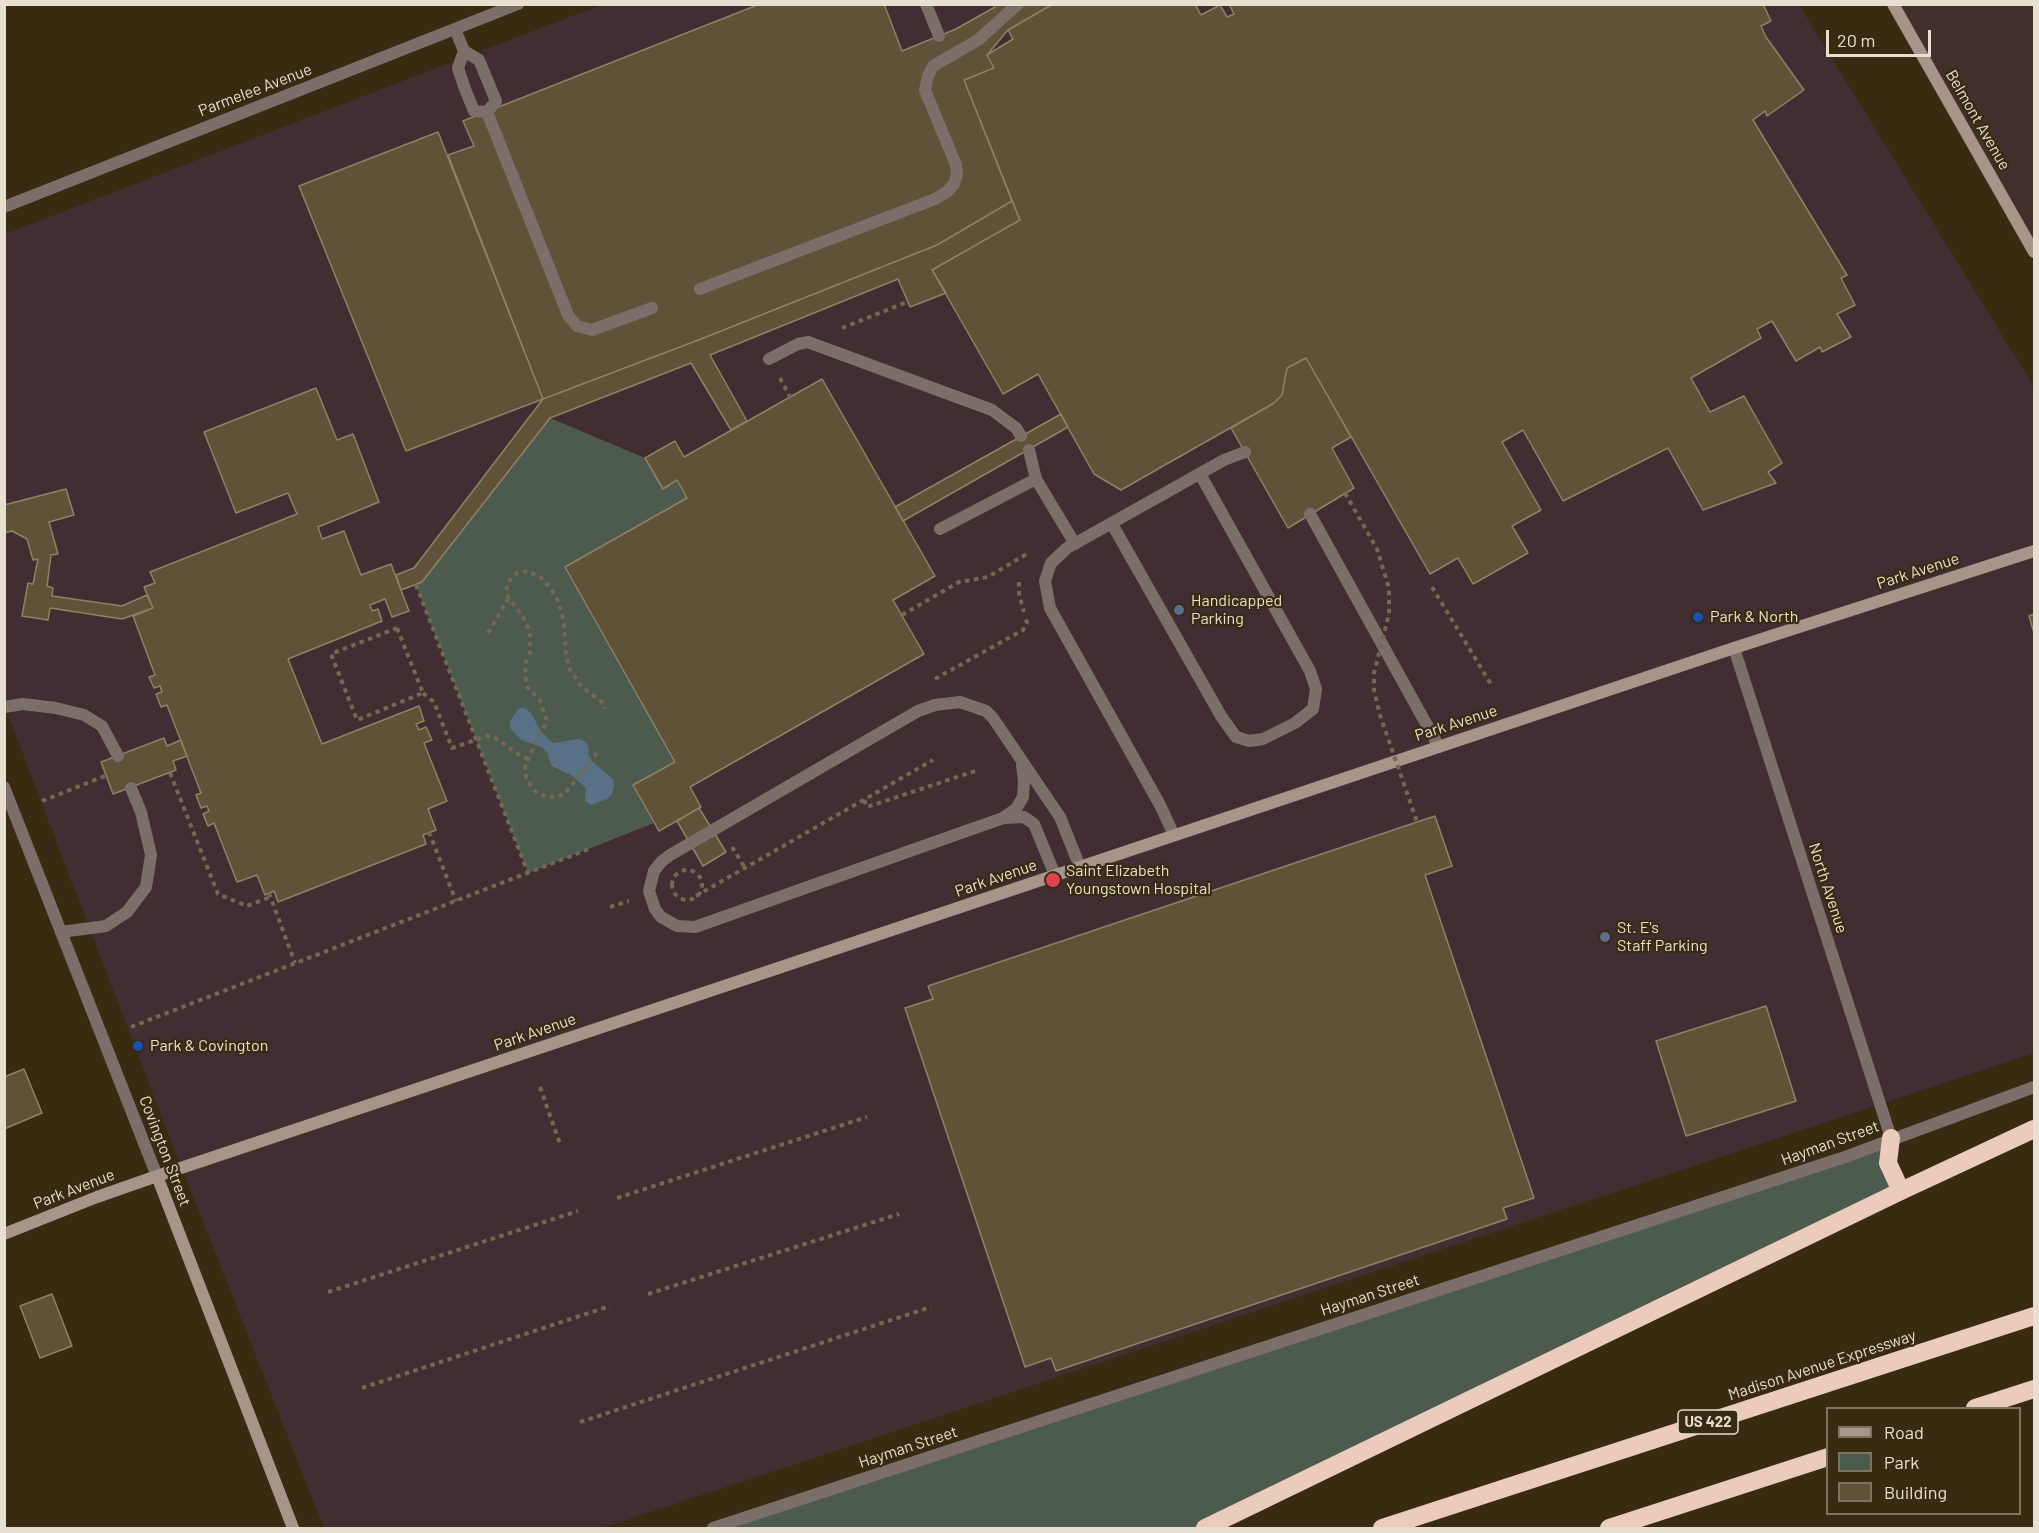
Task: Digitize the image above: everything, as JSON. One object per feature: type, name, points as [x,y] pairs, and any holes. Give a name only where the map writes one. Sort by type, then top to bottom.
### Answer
[{"type":"highway","points":[[1205,1528],[1901,1191],[2034,1130]]},
{"type":"highway","points":[[1891,1138],[1888,1163],[1901,1191]]},
{"type":"highway","name":"Madison Avenue Expressway","points":[[1382,1528],[2034,1316]]},
{"type":"highway","points":[[1978,1407],[2034,1389]]},
{"type":"highway","points":[[1609,1528],[1826,1457]]},
{"type":"street","points":[[926,4],[939,36]]},
{"type":"street","points":[[700,290],[935,200],[947,192],[954,184],[957,174],[956,165],[925,90],[933,66],[978,40],[1018,4]]},
{"type":"street","name":"Belmont Avenue","points":[[1893,4],[2034,252]]},
{"type":"street","name":"Parmelee Avenue","points":[[4,207],[511,6]]},
{"type":"street","points":[[455,29],[464,51],[479,60],[496,101],[487,112]]},
{"type":"street","points":[[464,51],[458,68],[465,89],[474,111],[487,112]]},
{"type":"street","points":[[487,112],[568,315],[578,326],[592,330],[652,308]]},
{"type":"street","points":[[770,359],[798,344],[808,342],[992,410],[1016,428],[1021,436]]},
{"type":"street","points":[[1029,450],[1036,479],[1075,544]]},
{"type":"street","points":[[1174,835],[1160,805],[1050,608],[1045,581],[1051,563],[1067,548],[1224,460],[1245,452]]},
{"type":"street","points":[[1112,524],[1221,716],[1236,737],[1250,741],[1263,739],[1295,723],[1313,709],[1316,689],[1310,671],[1200,474]]},
{"type":"street","points":[[939,529],[1036,479]]},
{"type":"street","points":[[1310,514],[1439,747]]},
{"type":"street","name":"Park Avenue","points":[[4,1234],[157,1176],[1734,648],[2034,551]]},
{"type":"street","name":"North Avenue","points":[[1734,648],[1891,1138]]},
{"type":"street","points":[[1021,760],[1024,781],[1023,797],[1016,809],[1003,818],[695,927],[686,928],[668,923],[655,909],[651,900],[651,880],[654,871],[670,855],[918,711],[935,705],[960,702],[986,711],[993,718],[1060,817],[1080,867]]},
{"type":"street","points":[[4,707],[23,704],[56,708],[84,715],[102,726],[118,756]]},
{"type":"street","name":"Covington Street","points":[[4,787],[293,1528]]},
{"type":"street","points":[[61,932],[106,926],[127,912],[146,887],[151,855],[141,812],[131,788]]},
{"type":"street","points":[[1003,818],[1024,817],[1034,824],[1055,875]]},
{"type":"street","name":"Hayman Street","points":[[713,1528],[1845,1157],[1891,1138],[2034,1088]]},
{"type":"path","points":[[808,342],[908,302]]},
{"type":"path","points":[[1345,493],[1377,549],[1389,588],[1389,614],[1374,673],[1374,690],[1380,715],[1417,822]]},
{"type":"path","points":[[902,615],[959,582],[988,577],[1032,551],[1026,561]]},
{"type":"path","points":[[597,753],[566,792],[558,796],[549,797],[539,794],[532,788],[526,777],[525,765],[546,719],[540,700],[528,688],[525,676],[526,662],[530,653],[530,632],[506,591],[508,582],[517,573],[528,571],[540,577],[550,587],[558,601],[564,621],[569,668],[582,687],[602,702],[605,709]]},
{"type":"path","points":[[925,685],[1026,627],[1019,594],[1021,573]]},
{"type":"path","points":[[416,585],[528,873]]},
{"type":"path","points":[[1432,587],[1491,686]]},
{"type":"path","points":[[488,633],[509,598]]},
{"type":"path","points":[[423,693],[357,720],[331,654],[397,628],[423,693],[434,702],[452,748],[487,736],[494,737],[528,759]]},
{"type":"path","points":[[696,896],[702,888],[698,873],[688,870],[678,872],[672,885],[674,893],[687,900],[696,896],[933,760]]},
{"type":"path","points":[[864,800],[867,807],[978,770]]},
{"type":"path","points":[[170,772],[218,894],[247,906],[269,895],[295,963]]},
{"type":"path","points":[[42,801],[106,775]]},
{"type":"path","points":[[429,832],[456,901]]},
{"type":"path","points":[[131,1027],[589,849]]},
{"type":"path","points":[[540,1087],[560,1144]]},
{"type":"path","points":[[617,1198],[867,1116]]},
{"type":"path","points":[[328,1292],[578,1211]]},
{"type":"path","points":[[648,1294],[899,1214]]},
{"type":"path","points":[[363,1388],[610,1306]]},
{"type":"path","points":[[580,1422],[931,1307]]},
{"type":"shaded area","name":"Saint Elizabeth Youngstown Hospital","points":[[601,5],[1799,5],[2034,387],[2034,1053],[602,1528],[324,1528],[166,1128],[5,707],[5,234]]},
{"type":"shaded area","points":[[1893,5],[2034,5],[2034,252]]},
{"type":"green space","points":[[550,418],[645,458],[663,488],[677,480],[687,498],[565,568],[675,762],[633,785],[654,823],[528,873],[416,585],[422,582]]},
{"type":"green space","points":[[1891,1138],[1901,1191],[1205,1528],[713,1528]]},
{"type":"water","points":[[519,708],[525,708],[531,713],[542,733],[553,743],[579,739],[584,741],[588,745],[589,756],[594,763],[613,779],[612,794],[607,799],[591,805],[585,801],[586,788],[571,775],[552,766],[547,752],[542,747],[521,740],[510,728],[510,721]]},
{"type":"building","points":[[760,4],[884,4],[902,51],[956,29],[995,7],[994,4],[1053,4],[1008,30],[987,55],[994,68],[964,80],[1012,201],[937,245],[543,399],[448,155],[474,146],[463,121]]},
{"type":"building","points":[[1053,4],[1195,4],[1201,15],[1220,5],[1227,17],[1234,14],[1229,4],[1763,4],[1771,21],[1761,26],[1766,37],[1804,90],[1767,116],[1765,111],[1753,120],[1847,275],[1841,278],[1855,305],[1837,314],[1851,337],[1822,352],[1820,347],[1796,361],[1772,321],[1757,329],[1761,338],[1691,378],[1710,412],[1744,396],[1782,463],[1768,472],[1776,483],[1703,510],[1668,448],[1563,501],[1523,430],[1502,442],[1541,510],[1512,526],[1528,553],[1473,584],[1458,558],[1430,574],[1306,358],[1287,368],[1282,395],[1274,403],[1121,490],[1094,474],[1038,374],[1003,394],[932,270],[1020,220],[964,80],[994,68],[987,55],[1013,39],[1008,30]]},
{"type":"building","points":[[438,132],[543,399],[406,451],[299,186]]},
{"type":"building","points":[[1012,201],[1020,220],[932,270],[946,293],[910,307],[898,279],[710,355],[747,421],[731,430],[691,363],[550,418],[422,582],[401,590],[396,575],[414,568],[543,399],[937,245]]},
{"type":"building","points":[[1306,358],[1351,437],[1332,448],[1354,488],[1288,528],[1231,428],[1274,403],[1282,395],[1287,368]]},
{"type":"building","points":[[822,379],[935,576],[893,600],[924,654],[690,787],[701,807],[659,831],[633,785],[675,762],[565,567],[687,498],[677,480],[663,489],[645,458],[675,441],[684,457]]},
{"type":"building","points":[[316,388],[337,440],[353,434],[379,502],[318,527],[322,539],[344,531],[361,575],[391,564],[409,611],[392,617],[385,599],[370,605],[372,611],[378,609],[382,621],[288,659],[322,744],[419,706],[424,721],[416,724],[419,730],[426,727],[432,740],[424,743],[447,801],[428,809],[436,830],[423,835],[426,844],[278,902],[274,891],[265,895],[257,875],[237,882],[214,823],[208,826],[203,814],[209,811],[207,806],[201,808],[196,795],[201,793],[167,705],[161,707],[156,694],[162,692],[160,686],[154,688],[149,677],[155,675],[133,616],[153,608],[144,587],[155,583],[150,572],[297,514],[288,493],[236,513],[204,432]]},
{"type":"building","points":[[1061,414],[1068,427],[903,521],[895,507]]},
{"type":"building","points":[[66,489],[74,515],[49,522],[58,554],[51,555],[47,586],[53,588],[52,596],[122,606],[147,595],[153,608],[122,619],[50,608],[48,620],[22,616],[28,583],[33,584],[38,559],[33,560],[27,539],[12,531],[4,533],[4,505]]},
{"type":"building","points":[[2034,614],[2034,633],[2029,616]]},
{"type":"building","points":[[164,738],[167,746],[181,740],[187,756],[173,761],[176,770],[113,794],[101,762]]},
{"type":"building","points":[[699,808],[726,852],[703,866],[677,821]]},
{"type":"building","points":[[1435,816],[1452,866],[1425,875],[1534,1198],[1503,1208],[1507,1219],[1056,1371],[1051,1358],[1025,1367],[905,1008],[933,999],[928,986]]},
{"type":"building","points":[[1766,1006],[1796,1101],[1686,1136],[1656,1041]]},
{"type":"building","points":[[24,1069],[42,1113],[4,1129],[4,1077]]},
{"type":"building","points":[[52,1294],[72,1346],[40,1358],[20,1306]]},
{"type":"place","name":"Handicapped Parking","points":[[1179,610]]},
{"type":"place","name":"Park & North","points":[[1698,617]]},
{"type":"place","name":"Saint Elizabeth Youngstown Hospital","points":[[1053,880]]},
{"type":"place","name":"St. E's Staff Parking","points":[[1605,937]]},
{"type":"place","name":"Park & Covington","points":[[138,1046]]}]
